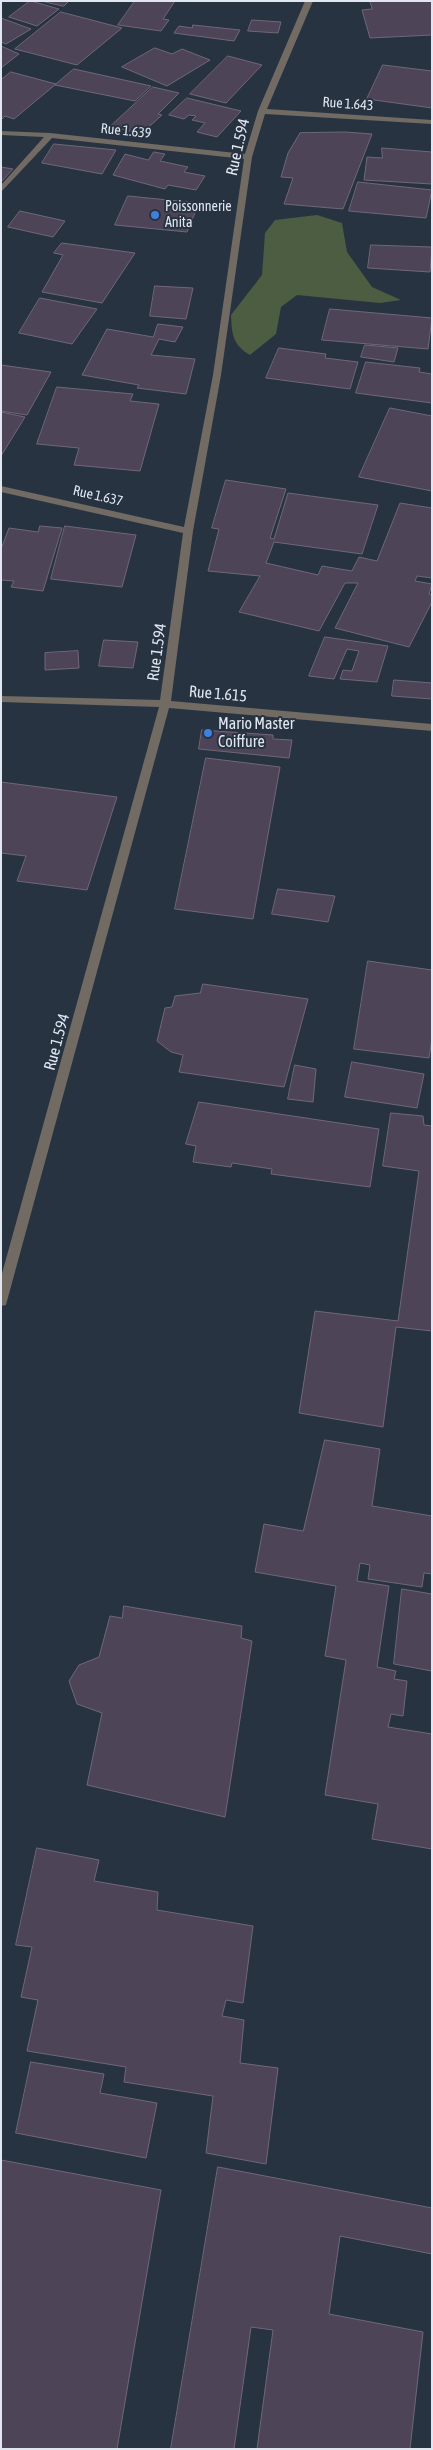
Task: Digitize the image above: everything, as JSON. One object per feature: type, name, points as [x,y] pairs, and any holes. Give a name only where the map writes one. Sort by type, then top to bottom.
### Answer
[{"type":"street","name":"Rue 1.594","points":[[1,1301],[165,704],[188,531],[216,375],[248,157],[262,111],[309,1]]},
{"type":"street","name":"Rue 1.643","points":[[262,111],[432,122]]},
{"type":"street","name":"Rue 1.639","points":[[1,133],[50,135],[248,157]]},
{"type":"street","points":[[1,190],[50,135]]},
{"type":"street","name":"Rue 1.637","points":[[1,489],[188,531]]},
{"type":"street","name":"Rue 1.615","points":[[1,699],[165,704],[432,728]]},
{"type":"green space","points":[[317,215],[342,223],[347,252],[372,287],[401,300],[380,303],[297,295],[281,307],[276,334],[250,355],[236,343],[231,315],[262,275],[265,233],[275,220]]},
{"type":"building","points":[[30,1],[59,9],[37,26],[9,17]]},
{"type":"building","points":[[41,1],[69,1],[64,6]]},
{"type":"building","points":[[135,1],[175,1],[163,19],[169,20],[161,31],[118,25]]},
{"type":"building","points":[[370,1],[432,1],[432,35],[370,38],[362,10],[372,9]]},
{"type":"building","points":[[61,12],[122,28],[77,65],[15,49]]},
{"type":"building","points":[[1,18],[31,29],[6,44],[1,42]]},
{"type":"building","points":[[252,20],[281,22],[278,33],[248,31]]},
{"type":"building","points":[[193,25],[240,30],[234,41],[174,33],[179,26],[192,28]]},
{"type":"building","points":[[1,46],[19,54],[1,68]]},
{"type":"building","points":[[155,48],[172,54],[182,49],[210,60],[167,86],[122,67]]},
{"type":"building","points":[[228,56],[262,65],[226,103],[190,94]]},
{"type":"building","points":[[383,65],[432,71],[432,108],[367,99]]},
{"type":"building","points":[[74,69],[151,86],[135,101],[55,85]]},
{"type":"building","points":[[11,72],[56,84],[14,119],[5,116],[1,120],[1,80]]},
{"type":"building","points":[[153,87],[179,93],[158,114],[162,115],[141,134],[111,126]]},
{"type":"building","points":[[187,98],[241,111],[217,137],[197,132],[205,123],[192,120],[196,116],[189,115],[184,119],[169,115]]},
{"type":"building","points":[[346,132],[372,134],[343,209],[284,204],[293,178],[281,177],[288,153],[300,133]]},
{"type":"building","points":[[54,144],[116,150],[102,174],[42,163]]},
{"type":"building","points":[[382,148],[432,152],[432,184],[364,180],[367,157],[382,158]]},
{"type":"building","points":[[154,152],[165,154],[160,161],[188,167],[184,172],[205,176],[196,190],[168,185],[165,189],[113,175],[125,154],[148,160]]},
{"type":"building","points":[[1,167],[13,169],[1,182]]},
{"type":"building","points":[[358,182],[432,190],[426,218],[349,211]]},
{"type":"building","points":[[128,196],[199,203],[187,232],[115,225]]},
{"type":"building","points":[[20,211],[65,221],[53,237],[8,227]]},
{"type":"building","points":[[62,243],[135,253],[102,303],[42,292],[63,255],[54,253]]},
{"type":"building","points":[[371,245],[432,247],[430,272],[368,268]]},
{"type":"building","points":[[155,286],[193,288],[186,319],[150,316]]},
{"type":"building","points":[[40,298],[97,309],[72,344],[19,333]]},
{"type":"building","points":[[330,309],[432,318],[428,349],[322,340]]},
{"type":"building","points":[[158,324],[183,327],[175,342],[159,339],[151,355],[195,359],[186,394],[137,388],[139,385],[82,375],[107,329],[153,337]]},
{"type":"building","points":[[365,345],[398,348],[394,362],[361,357]]},
{"type":"building","points":[[279,348],[326,354],[325,358],[358,362],[350,389],[266,378]]},
{"type":"building","points":[[366,362],[420,368],[419,372],[432,374],[432,403],[356,393]]},
{"type":"building","points":[[1,365],[51,372],[27,415],[1,411]]},
{"type":"building","points":[[57,387],[133,394],[130,401],[159,404],[140,471],[74,465],[79,448],[37,444]]},
{"type":"building","points":[[390,408],[432,416],[432,491],[359,477]]},
{"type":"building","points":[[1,412],[25,417],[1,456]]},
{"type":"building","points":[[226,480],[286,489],[270,538],[274,539],[288,493],[378,505],[362,554],[274,542],[266,563],[318,575],[322,566],[352,571],[359,557],[377,561],[400,503],[432,508],[432,578],[417,576],[415,581],[432,584],[429,594],[432,595],[432,602],[409,647],[335,628],[358,583],[345,583],[319,631],[239,612],[260,576],[208,571],[219,529],[212,528]]},
{"type":"building","points":[[40,526],[62,528],[43,591],[11,587],[14,581],[1,580],[1,549],[9,528],[38,532]]},
{"type":"building","points":[[65,526],[136,535],[122,587],[51,579]]},
{"type":"building","points":[[325,637],[388,646],[377,682],[340,679],[343,670],[352,671],[359,651],[347,649],[334,679],[309,676]]},
{"type":"building","points":[[104,640],[138,642],[133,668],[99,666]]},
{"type":"building","points":[[78,651],[79,668],[45,670],[45,653]]},
{"type":"building","points":[[394,680],[432,683],[432,699],[392,696]]},
{"type":"building","points":[[202,730],[273,735],[273,739],[292,740],[289,758],[199,749]]},
{"type":"building","points":[[206,758],[280,767],[253,919],[175,909]]},
{"type":"building","points":[[1,782],[117,797],[87,890],[17,881],[26,856],[1,853]]},
{"type":"building","points":[[278,889],[335,896],[328,922],[272,914]]},
{"type":"building","points":[[368,961],[432,970],[432,1039],[429,1058],[354,1049]]},
{"type":"building","points":[[203,984],[308,999],[284,1087],[179,1072],[183,1055],[171,1052],[157,1041],[165,1008],[172,1007],[175,996],[200,993]]},
{"type":"building","points":[[352,1062],[424,1074],[417,1108],[345,1097]]},
{"type":"building","points":[[295,1065],[316,1069],[313,1102],[288,1099]]},
{"type":"building","points":[[199,1102],[379,1129],[370,1187],[271,1174],[272,1169],[232,1163],[231,1167],[193,1162],[196,1146],[186,1144]]},
{"type":"building","points":[[391,1113],[423,1116],[424,1125],[432,1126],[432,1331],[396,1327],[383,1427],[299,1413],[315,1311],[398,1321],[419,1171],[383,1166]]},
{"type":"building","points":[[325,1440],[380,1449],[372,1506],[432,1516],[432,1574],[424,1573],[422,1587],[368,1579],[370,1565],[360,1563],[357,1581],[389,1586],[377,1667],[396,1671],[394,1679],[407,1681],[403,1716],[391,1714],[388,1727],[432,1734],[432,1849],[372,1839],[378,1804],[325,1795],[346,1660],[325,1656],[336,1586],[255,1572],[264,1524],[303,1531]]},
{"type":"building","points":[[402,1589],[432,1594],[432,1671],[394,1664]]},
{"type":"building","points":[[124,1606],[242,1626],[241,1638],[252,1641],[225,1817],[87,1785],[102,1713],[77,1704],[69,1681],[79,1665],[99,1657],[110,1616],[122,1618]]},
{"type":"building","points":[[37,1848],[99,1860],[94,1881],[158,1892],[157,1910],[253,1926],[243,2003],[226,2000],[222,2016],[244,2020],[240,2063],[278,2068],[266,2164],[206,2153],[213,2096],[124,2082],[126,2067],[27,2051],[38,2000],[21,1997],[32,1947],[16,1945]]},
{"type":"building","points":[[31,2062],[104,2074],[100,2093],[157,2103],[146,2158],[16,2133]]},
{"type":"building","points":[[1,2160],[161,2190],[117,2449],[1,2449]]},
{"type":"building","points":[[218,2167],[432,2208],[432,2254],[340,2236],[329,2314],[423,2332],[410,2449],[257,2449],[273,2330],[251,2327],[234,2449],[171,2449]]},
{"type":"place","name":"Poissonnerie Anita","points":[[155,215]]},
{"type":"place","name":"Mario Master Coiffure","points":[[208,733]]}]
